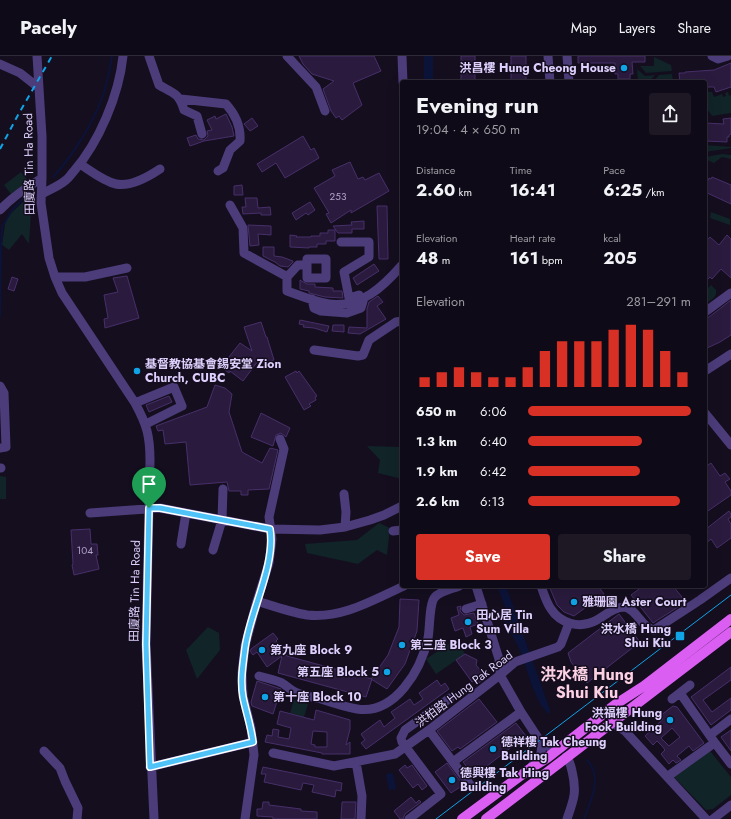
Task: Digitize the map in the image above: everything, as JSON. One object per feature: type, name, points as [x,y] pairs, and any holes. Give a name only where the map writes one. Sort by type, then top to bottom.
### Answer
[{"type":"main road","points":[[486,819],[564,752],[583,731],[616,704],[644,686],[731,619]]},
{"type":"main road","points":[[462,819],[531,768],[564,752],[613,723],[731,632]]},
{"type":"main road","points":[[613,723],[611,713],[616,704]]},
{"type":"main road","points":[[583,731],[606,722],[613,723]]},
{"type":"street","name":"田廈路 Tin Ha Road","points":[[37,56],[42,136],[42,190],[45,238],[55,277],[62,293],[135,403],[146,424],[150,443],[146,644],[150,767],[154,819]]},
{"type":"street","points":[[0,210],[26,188],[42,190],[66,180],[84,159],[112,103],[121,70],[123,56]]},
{"type":"street","points":[[149,56],[159,85],[177,95],[181,99],[184,110],[198,116],[202,134]]},
{"type":"street","points":[[287,56],[316,87],[325,111]]},
{"type":"street","points":[[402,56],[403,80]]},
{"type":"street","points":[[548,56],[550,80]]},
{"type":"street","points":[[567,56],[569,80]]},
{"type":"street","points":[[712,56],[718,59],[728,56]]},
{"type":"street","points":[[0,64],[20,73],[39,88]]},
{"type":"street","points":[[181,99],[226,104],[238,124],[240,129],[240,141],[230,150],[223,168],[218,171]]},
{"type":"street","points":[[80,164],[115,184],[123,185],[147,178],[160,169]]},
{"type":"street","points":[[230,205],[243,228],[244,253],[287,277]]},
{"type":"street","points":[[341,242],[369,242],[369,257],[344,272],[349,298],[373,288],[386,277],[400,260]]},
{"type":"street","points":[[307,265],[298,265],[287,277],[287,291],[312,299],[336,304],[351,302],[376,292],[400,267]]},
{"type":"street","points":[[55,277],[85,277],[127,268]]},
{"type":"street","points":[[707,311],[731,293]]},
{"type":"street","points":[[314,350],[358,356],[363,354],[369,340],[400,321]]},
{"type":"street","points":[[707,370],[731,354]]},
{"type":"street","points":[[0,386],[4,393],[3,411],[6,447],[0,448]]},
{"type":"street","points":[[135,403],[174,387],[182,406],[146,424]]},
{"type":"street","points":[[707,416],[731,446]]},
{"type":"street","points":[[245,819],[254,756],[251,728],[243,696],[242,673],[245,646],[269,563],[272,539],[269,517],[284,450],[280,439]]},
{"type":"street","points":[[213,550],[222,520],[223,489]]},
{"type":"street","points":[[344,494],[346,512],[345,527]]},
{"type":"street","points":[[90,513],[160,508],[270,529],[320,530],[345,527],[384,515],[400,507]]},
{"type":"street","points":[[181,544],[186,512]]},
{"type":"street","points":[[542,588],[550,608],[558,617],[569,623],[585,624],[593,622],[621,607],[629,608],[648,629],[657,629],[731,578]]},
{"type":"street","points":[[257,601],[309,615],[330,615],[350,611],[400,588]]},
{"type":"street","points":[[259,676],[280,682],[296,692],[349,707],[364,709],[379,706],[392,699],[407,685],[418,667],[428,638],[431,604],[434,597],[454,588]]},
{"type":"street","points":[[477,588],[498,659],[500,675],[521,712],[542,744],[564,752],[572,767],[575,794],[567,819]]},
{"type":"street","points":[[629,608],[637,602]]},
{"type":"street","points":[[466,608],[482,604]]},
{"type":"street","name":"洪柏路 Hung Pak Road","points":[[273,754],[330,766],[395,754],[429,730],[515,662],[560,645],[569,623]]},
{"type":"street","points":[[672,699],[690,685]]},
{"type":"street","points":[[680,693],[731,764]]},
{"type":"street","points":[[409,819],[441,794],[402,742],[401,738],[403,733],[450,698]]},
{"type":"street","points":[[453,762],[521,712]]},
{"type":"street","points":[[710,735],[731,719]]},
{"type":"street","points":[[613,723],[625,731],[706,819]]},
{"type":"street","points":[[429,730],[470,784]]},
{"type":"street","points":[[150,767],[253,742]]},
{"type":"street","points":[[531,768],[541,753],[542,744]]},
{"type":"street","points":[[671,774],[710,746]]},
{"type":"street","points":[[44,751],[60,768],[78,808],[77,819]]},
{"type":"street","points":[[356,762],[362,796],[361,819]]},
{"type":"street","points":[[713,819],[731,805]]},
{"type":"green space","points":[[654,57],[671,65],[672,71],[646,73],[640,66],[654,66]]},
{"type":"green space","points":[[637,69],[645,76],[655,75],[651,80],[638,80]]},
{"type":"green space","points":[[672,74],[673,80],[655,80],[659,75]]},
{"type":"green space","points":[[707,92],[712,92],[714,97],[722,94],[723,97],[726,96],[725,93],[728,92],[729,96],[731,95],[731,113],[712,116],[707,109]]},
{"type":"green space","points":[[707,145],[731,148],[707,152]]},
{"type":"green space","points":[[722,154],[731,155],[731,159],[722,157],[714,163],[707,160],[707,157]]},
{"type":"green space","points":[[21,172],[28,181],[11,194],[4,185]]},
{"type":"green space","points":[[26,199],[31,211],[29,244],[22,234],[9,250],[2,245],[6,218]]},
{"type":"green space","points":[[711,212],[730,219],[730,225],[710,218]]},
{"type":"green space","points":[[711,285],[716,290],[716,295],[707,302],[707,289]]},
{"type":"green space","points":[[367,446],[400,447],[400,478],[378,473],[380,460]]},
{"type":"green space","points":[[0,476],[6,477],[6,499],[0,499]]},
{"type":"green space","points":[[379,523],[390,528],[387,555],[377,550],[358,564],[307,553],[305,544],[357,540]]},
{"type":"green space","points":[[208,627],[219,633],[220,650],[197,679],[186,650]]},
{"type":"green space","points":[[456,639],[465,654],[436,674],[426,659]]},
{"type":"green space","points":[[294,700],[308,704],[304,717],[290,713]]},
{"type":"green space","points":[[710,751],[731,777],[731,795],[713,809],[706,810],[674,777]]},
{"type":"shaded area","points":[[424,56],[433,56],[433,80],[424,80]]},
{"type":"shaded area","points":[[498,588],[507,588],[550,710],[550,714],[540,704],[536,696],[521,653],[503,620],[509,617]]},
{"type":"shaded area","points":[[393,773],[396,789],[389,790],[386,774]]},
{"type":"building","points":[[299,56],[374,56],[381,71],[353,83],[362,105],[342,120],[339,116],[336,118],[331,111],[323,89],[334,81],[312,74],[303,64]]},
{"type":"building","points":[[461,56],[475,56],[475,80],[461,80]]},
{"type":"building","points":[[511,56],[526,56],[526,80],[511,80]]},
{"type":"building","name":"洪昌樓 Hung Cheong House","points":[[578,56],[645,56],[645,62],[632,62],[633,74],[630,74],[630,79],[618,79],[618,74],[615,74],[615,63],[578,63]]},
{"type":"building","points":[[731,63],[731,87],[716,92],[714,87],[707,87],[707,80],[680,80],[679,73],[714,70]]},
{"type":"building","points":[[226,114],[234,136],[204,141],[190,146],[187,138],[196,135],[198,139],[204,140],[208,136],[207,131],[212,130],[207,120],[215,116],[216,119]]},
{"type":"building","points":[[252,118],[258,126],[250,131],[244,124]]},
{"type":"building","points":[[731,118],[731,134],[727,137],[727,142],[707,141],[707,123],[724,124],[723,119]]},
{"type":"building","points":[[303,136],[311,150],[314,148],[319,158],[285,178],[276,163],[262,172],[257,164]]},
{"type":"building","points":[[350,162],[358,179],[363,177],[365,180],[379,173],[389,191],[351,213],[351,210],[331,223],[326,214],[329,213],[314,188],[335,176],[332,170]]},
{"type":"building","points":[[712,177],[731,185],[731,204],[707,193],[707,182],[709,178],[711,179]]},
{"type":"building","points":[[242,185],[243,195],[234,195],[234,186]]},
{"type":"building","points":[[245,198],[257,198],[258,208],[270,207],[271,215],[261,215],[261,213],[243,214],[242,207],[246,207]]},
{"type":"building","points":[[310,202],[315,210],[308,215],[306,213],[296,220],[292,213]]},
{"type":"building","points":[[377,206],[387,206],[388,259],[379,259]]},
{"type":"building","points":[[364,221],[364,229],[352,229],[352,233],[338,233],[333,226],[352,225],[351,222]]},
{"type":"building","points":[[248,225],[271,226],[271,235],[258,234],[259,245],[250,246]]},
{"type":"building","points":[[328,230],[335,230],[335,241],[326,241],[326,244],[317,244],[317,247],[290,247],[290,235],[297,236],[296,237],[320,236],[320,233],[328,233]]},
{"type":"building","points":[[727,235],[731,239],[731,278],[721,269],[712,279],[710,277],[707,280],[707,238],[710,237],[719,245]]},
{"type":"building","points":[[263,247],[274,247],[274,256],[282,257],[293,262],[288,267],[280,266],[263,256]]},
{"type":"building","points":[[374,264],[379,271],[357,285],[353,278]]},
{"type":"building","points":[[127,276],[139,318],[105,328],[104,319],[108,318],[104,295],[118,292],[113,278]]},
{"type":"building","points":[[12,277],[18,279],[14,291],[8,289]]},
{"type":"building","points":[[300,280],[307,284],[315,284],[315,287],[333,288],[333,291],[342,291],[343,298],[325,297],[309,293],[309,291],[300,289]]},
{"type":"building","points":[[378,296],[383,302],[377,306],[386,319],[360,334],[348,333],[349,327],[367,328],[367,309],[369,302]]},
{"type":"building","points":[[731,300],[731,335],[707,348],[707,318]]},
{"type":"building","points":[[300,320],[329,326],[327,332],[314,328],[303,327],[304,325],[299,324]]},
{"type":"building","points":[[261,322],[274,360],[267,362],[266,358],[258,361],[243,381],[230,371],[229,373],[221,367],[240,343],[252,351],[244,327]]},
{"type":"building","points":[[333,325],[344,325],[344,332],[332,331]]},
{"type":"building","points":[[296,371],[297,373],[299,371],[317,396],[315,397],[316,400],[309,404],[311,406],[304,410],[285,377]]},
{"type":"building","points":[[215,385],[225,388],[232,394],[229,412],[242,452],[262,463],[270,448],[278,450],[269,489],[248,490],[248,495],[241,495],[241,491],[229,491],[227,482],[190,485],[186,442],[165,444],[163,430],[158,431],[156,426],[207,407]]},
{"type":"building","points":[[169,396],[172,402],[149,412],[146,405]]},
{"type":"building","points":[[261,413],[290,428],[286,437],[281,433],[276,435],[273,446],[251,437]]},
{"type":"building","points":[[711,463],[720,476],[725,473],[730,479],[725,482],[731,491],[731,495],[707,512],[707,466]]},
{"type":"building","points":[[729,511],[731,514],[731,517],[728,519],[731,524],[731,538],[717,548],[711,539],[707,542],[707,528]]},
{"type":"building","points":[[90,529],[91,544],[97,544],[98,555],[96,555],[99,569],[74,575],[72,565],[71,530]]},
{"type":"building","name":"雅珊園 Aster Court","points":[[550,588],[600,588],[604,594],[574,616],[564,612],[557,605]]},
{"type":"building","points":[[640,588],[675,588],[686,602],[653,623],[631,595]]},
{"type":"building","points":[[400,599],[419,600],[417,631],[405,664],[387,689],[371,679],[388,655],[399,627]]},
{"type":"building","name":"田心居 Tin Sum Villa","points":[[461,606],[460,611],[464,615],[474,613],[478,624],[470,627],[472,634],[466,637],[463,628],[455,631],[451,618],[459,615],[457,607]]},
{"type":"building","points":[[619,614],[640,642],[587,683],[571,662],[568,653]]},
{"type":"building","points":[[273,633],[278,639],[276,641],[287,656],[372,679],[366,697],[278,673],[282,656],[267,667],[257,652],[253,655],[250,651]]},
{"type":"building","points":[[465,654],[477,660],[476,665],[486,677],[479,683],[476,680],[472,682],[456,660]]},
{"type":"building","points":[[731,667],[731,680],[703,700],[712,712],[731,698],[731,710],[711,725],[691,697]]},
{"type":"building","points":[[437,680],[441,686],[445,683],[449,689],[366,749],[361,743],[365,740],[361,734],[380,720],[384,727],[395,718],[391,712],[410,699],[414,705],[423,699],[419,693]]},
{"type":"building","name":"第十座 Block 10","points":[[257,681],[281,689],[273,714],[252,706],[251,702]]},
{"type":"building","points":[[479,699],[497,722],[460,749],[458,747],[452,751],[437,731]]},
{"type":"building","points":[[673,706],[677,707],[704,743],[693,751],[689,746],[677,756],[681,760],[676,763],[673,760],[669,764],[661,754],[665,750],[662,746],[657,741],[653,745],[645,736],[663,719],[660,716]],"holes":[[[672,728],[680,737],[669,746],[661,738]]]},
{"type":"building","points":[[316,710],[350,720],[350,729],[346,745],[350,742],[350,754],[322,754],[265,742],[267,735],[272,736],[273,729],[279,730],[278,737],[289,739],[291,728],[277,724],[280,711],[314,720]],"holes":[[[313,731],[327,732],[327,747],[315,747],[315,745],[311,744]]]},
{"type":"building","name":"德祥樓 Tak Cheung Building","points":[[516,723],[526,736],[474,776],[463,762]]},
{"type":"building","points":[[731,730],[731,751],[721,737]]},
{"type":"building","name":"德興樓 Tak Hing Building","points":[[447,763],[463,785],[451,793],[435,772]]},
{"type":"building","points":[[405,765],[407,768],[412,765],[427,786],[422,790],[418,784],[413,788],[399,770]]},
{"type":"building","points":[[263,767],[342,783],[341,791],[336,790],[335,797],[312,792],[314,785],[303,783],[301,790],[264,782],[266,774],[261,774]]},
{"type":"building","points":[[411,797],[416,803],[419,800],[421,802],[405,814],[403,819],[400,819],[394,811]]},
{"type":"building","points":[[263,802],[269,802],[269,805],[301,809],[301,811],[317,812],[317,819],[273,819],[273,817],[257,816],[257,809],[262,809]]},
{"type":"building","points":[[342,802],[356,802],[355,819],[341,819]]},
{"type":"waterway","points":[[53,177],[75,149],[94,116],[104,90],[112,56]]},
{"type":"waterway","points":[[0,317],[2,227],[12,210],[30,192]]},
{"type":"waterway","points":[[584,819],[592,796],[595,781],[592,767],[587,760]]},
{"type":"tram line","points":[[436,819],[731,595]]},
{"type":"railway","points":[[0,149],[52,56]]},
{"type":"place","name":"洪昌樓 Hung Cheong House","points":[[624,68]]},
{"type":"place","name":"基督教協基會錫安堂 Zion Church, CUBC","points":[[137,371]]},
{"type":"place","name":"雅珊園 Aster Court","points":[[574,602]]},
{"type":"place","name":"田心居 Tin Sum Villa","points":[[468,622]]},
{"type":"place","name":"洪水橋 Hung Shui Kiu","points":[[680,636]]},
{"type":"place","name":"第三座 Block 3","points":[[402,645]]},
{"type":"place","name":"第九座 Block 9","points":[[262,650]]},
{"type":"place","name":"第五座 Block 5","points":[[387,672]]},
{"type":"place","name":"第十座 Block 10","points":[[265,697]]},
{"type":"place","name":"洪福樓 Hung Fook Building","points":[[670,720]]},
{"type":"place","name":"德祥樓 Tak Cheung Building","points":[[493,749]]},
{"type":"place","name":"德興樓 Tak Hing Building","points":[[452,780]]},
{"type":"district","name":"洪水橋 Hung Shui Kiu","points":[[587,683]]},
{"type":"route","points":[[149,508],[160,508],[270,529],[272,539],[269,563],[245,646],[242,673],[243,696],[253,742],[150,767],[150,720],[146,644],[149,508]]}]
